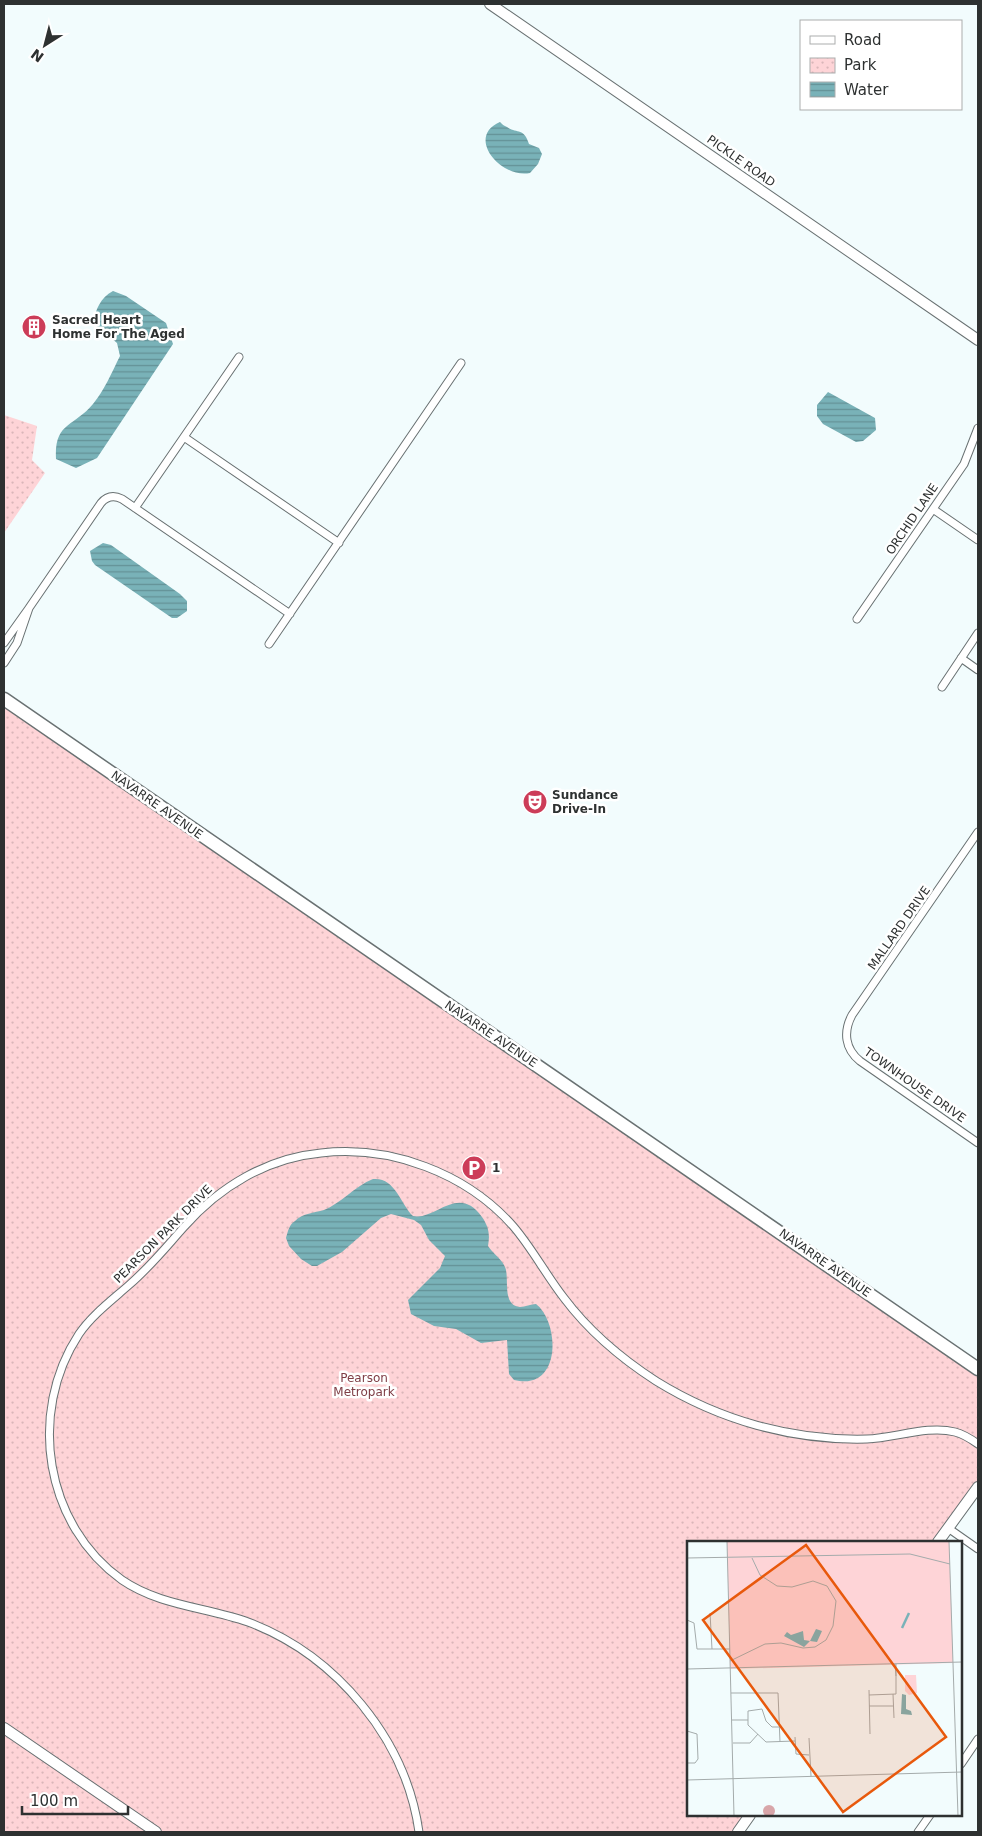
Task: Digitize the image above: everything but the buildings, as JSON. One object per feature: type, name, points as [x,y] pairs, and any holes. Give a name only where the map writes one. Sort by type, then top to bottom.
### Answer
[{"type":"highway","name":"NAVARRE AVENUE","points":[[4,699],[978,1369]]},
{"type":"street","name":"PICKLE ROAD","points":[[490,4],[978,340]]},
{"type":"street","points":[[135,508],[239,356]]},
{"type":"street","points":[[269,644],[461,363]]},
{"type":"street","name":"ORCHID LANE","points":[[857,619],[964,464],[978,428]]},
{"type":"street","points":[[184,437],[338,543]]},
{"type":"street","points":[[4,644],[103,500],[109,497],[118,497],[290,614]]},
{"type":"street","points":[[933,509],[978,540]]},
{"type":"street","points":[[4,663],[17,643],[29,608]]},
{"type":"street","points":[[942,687],[978,633]]},
{"type":"street","points":[[961,658],[978,670]]},
{"type":"street","name":"MALLARD DRIVE","points":[[847,1040],[847,1027],[852,1015],[978,832]]},
{"type":"street","name":"TOWNHOUSE DRIVE","points":[[847,1040],[852,1054],[860,1061],[978,1143]]},
{"type":"street","name":"PEARSON PARK DRIVE","points":[[419,1832],[409,1788],[393,1752],[368,1711],[336,1677],[304,1652],[263,1629],[235,1618],[154,1596],[118,1576],[97,1557],[74,1529],[63,1510],[51,1466],[49,1427],[64,1364],[78,1336],[98,1312],[145,1271],[183,1227],[223,1190],[276,1163],[323,1152],[366,1152],[421,1165],[471,1189],[492,1205],[520,1234],[564,1299],[603,1339],[655,1380],[705,1407],[756,1426],[780,1432],[865,1439],[941,1430],[962,1434],[978,1444]]},
{"type":"street","points":[[939,1541],[978,1487]]},
{"type":"street","points":[[948,1528],[978,1549]]},
{"type":"street","points":[[4,1728],[156,1832]]},
{"type":"street","points":[[962,1763],[978,1739]]},
{"type":"street","points":[[738,1832],[749,1816]]},
{"type":"street","points":[[918,1832],[929,1816]]},
{"type":"green space","points":[[4,415],[37,426],[32,460],[45,473],[4,533]]},
{"type":"green space","name":"Pearson Metropark","points":[[4,699],[978,1369],[978,1487],[939,1541],[687,1541],[687,1816],[749,1816],[738,1832],[4,1832]]},
{"type":"water","points":[[500,122],[504,126],[525,135],[529,144],[539,148],[542,154],[538,164],[530,173],[508,170],[491,155],[486,146],[486,137],[490,129]]},
{"type":"water","points":[[113,291],[126,296],[166,323],[173,344],[97,458],[76,468],[56,459],[56,447],[62,431],[97,399],[120,356],[117,343],[93,323],[99,304]]},
{"type":"water","points":[[828,392],[875,418],[876,430],[863,441],[856,442],[823,424],[817,416],[817,405]]},
{"type":"water","points":[[103,543],[111,545],[180,594],[187,601],[187,611],[177,618],[172,618],[95,565],[90,551]]},
{"type":"water","points":[[373,1179],[381,1179],[392,1186],[413,1216],[421,1216],[455,1203],[464,1203],[473,1207],[482,1217],[488,1231],[488,1246],[505,1267],[510,1301],[520,1307],[536,1304],[544,1313],[549,1325],[552,1353],[548,1366],[541,1376],[530,1381],[514,1380],[509,1374],[507,1340],[481,1343],[456,1329],[434,1326],[411,1314],[408,1300],[440,1268],[445,1256],[429,1240],[421,1225],[414,1220],[391,1214],[381,1218],[342,1252],[317,1266],[312,1266],[301,1259],[289,1246],[286,1238],[288,1231],[291,1224],[298,1218],[336,1204]]},
{"type":"place","name":"Sacred Heart Home For The Aged","points":[[34,327]]},
{"type":"place","name":"Sundance Drive-In","points":[[535,802]]},
{"type":"place","name":"1","points":[[474,1168]]}]
